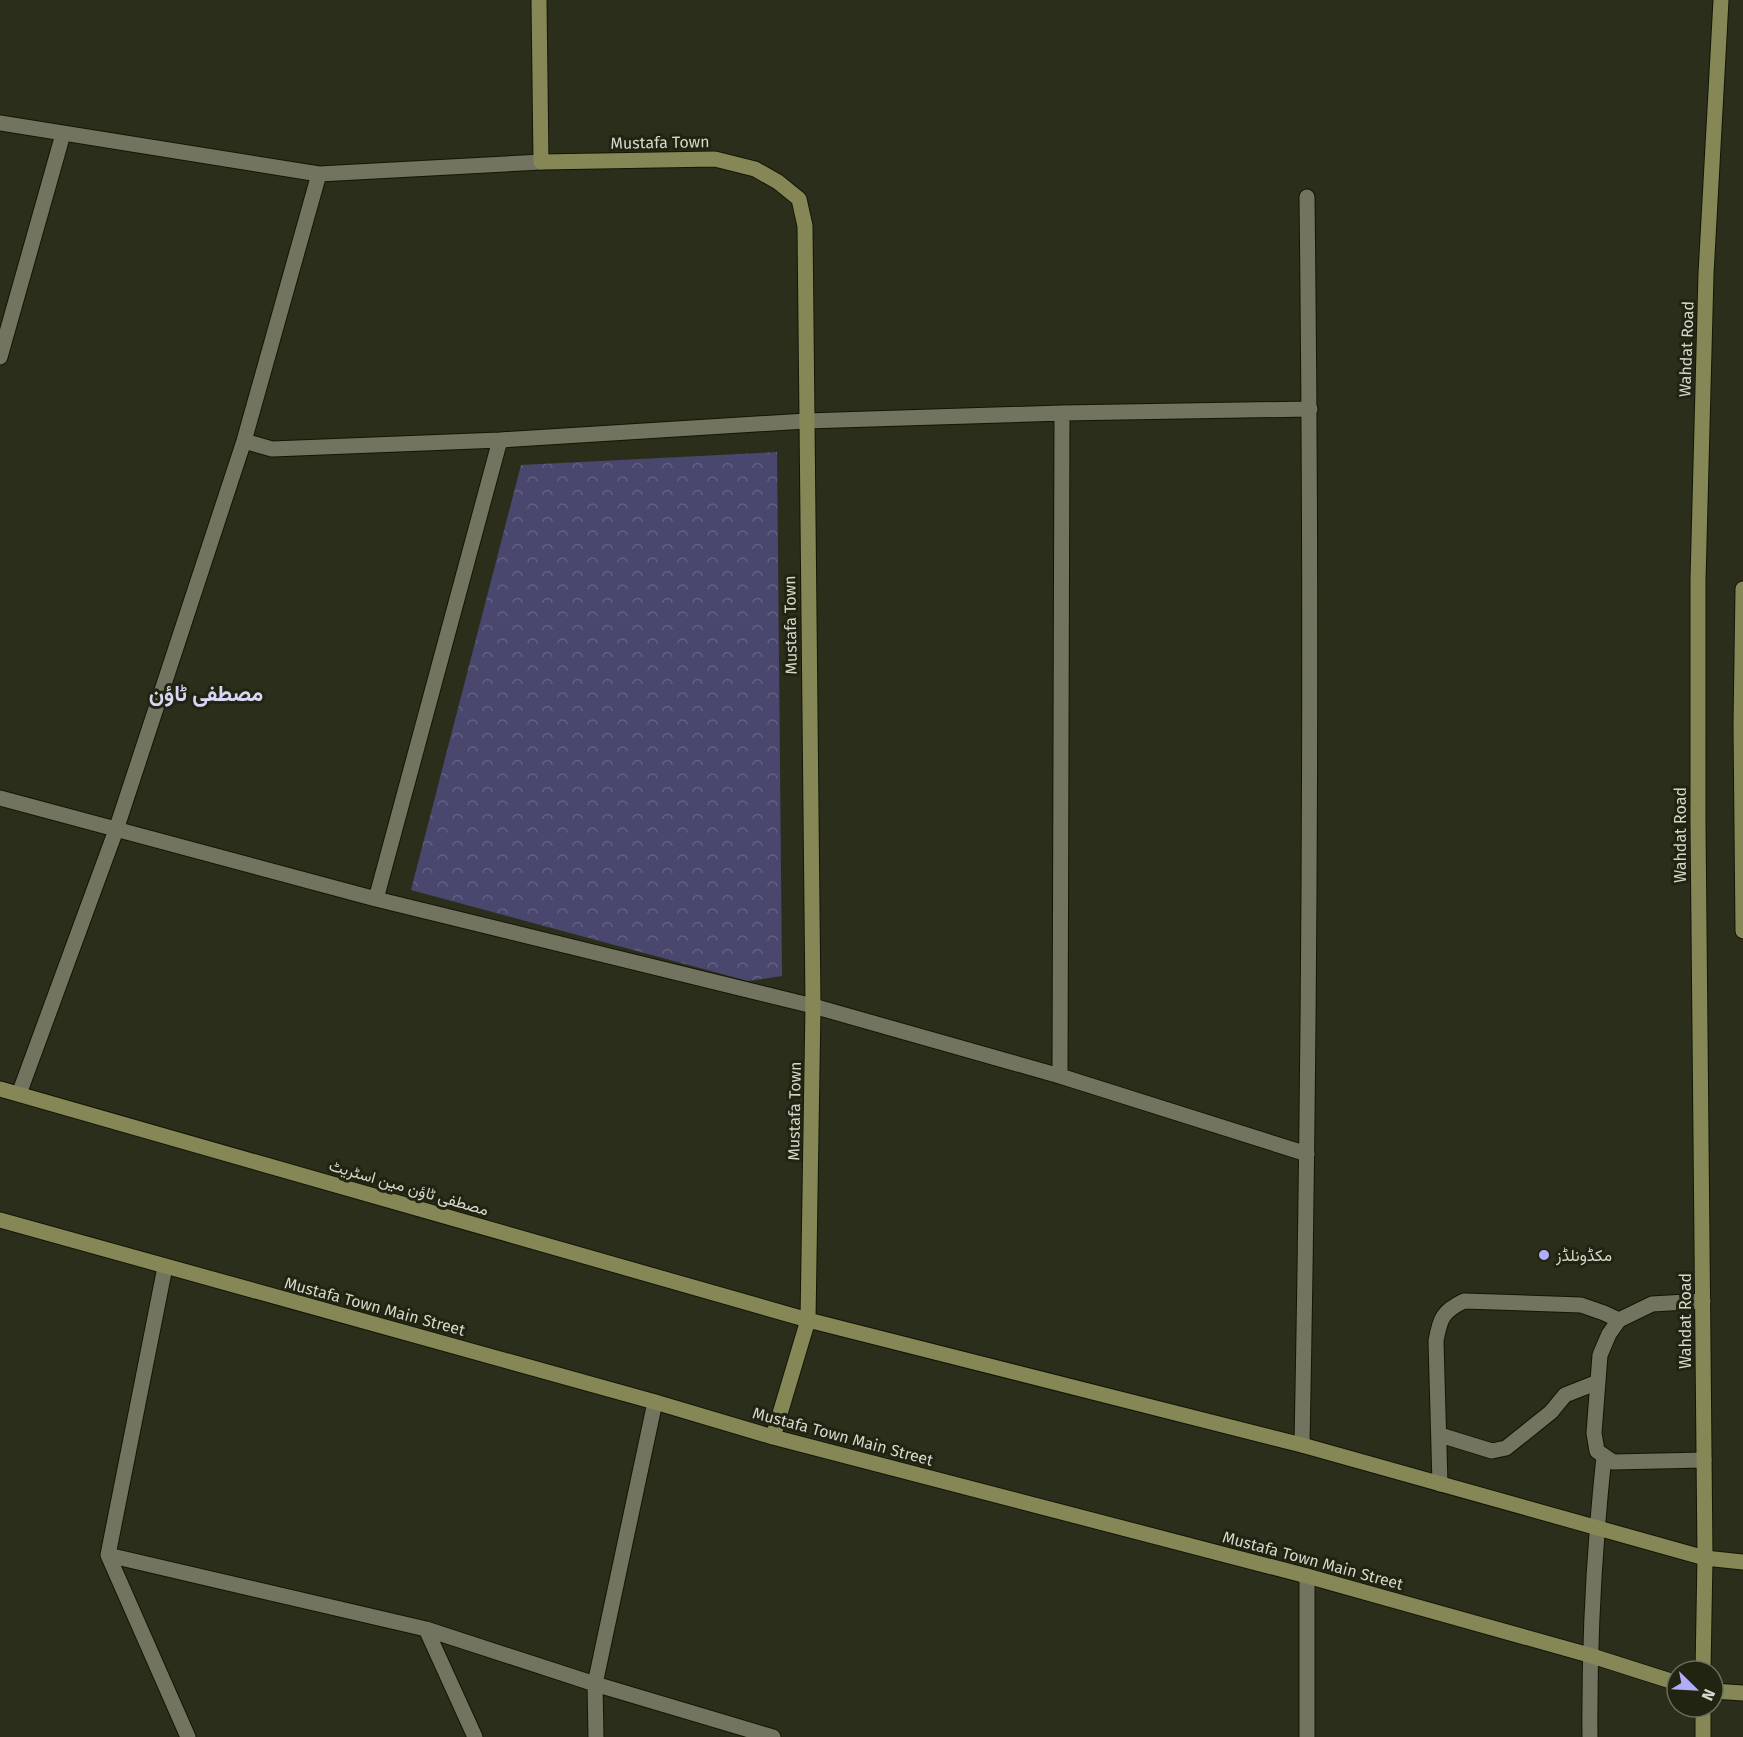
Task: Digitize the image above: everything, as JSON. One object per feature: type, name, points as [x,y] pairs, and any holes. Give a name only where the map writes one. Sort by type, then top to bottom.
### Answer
[{"type":"street","points":[[0,123],[318,174],[542,162],[538,0]]},
{"type":"street","name":"Wahdat Road","points":[[1703,1659],[1705,1558],[1698,580],[1706,262],[1721,0]]},
{"type":"street","points":[[0,357],[63,134]]},
{"type":"street","name":"Mustafa Town","points":[[542,162],[715,159],[755,169],[778,182],[799,199],[805,226],[813,1006],[808,1320],[773,1437]]},
{"type":"street","points":[[19,1094],[117,830],[244,441],[318,174]]},
{"type":"street","points":[[1302,1445],[1307,1154],[1310,410],[1307,197]]},
{"type":"street","points":[[244,441],[272,449],[500,440],[806,421],[1062,413],[1310,410]]},
{"type":"street","points":[[1060,1076],[1062,413]]},
{"type":"street","points":[[376,899],[500,440]]},
{"type":"street","points":[[1743,589],[1741,725],[1743,931]]},
{"type":"street","points":[[0,798],[376,899],[813,1006],[1060,1076],[1307,1154]]},
{"type":"street","name":"مصطفی ٹاؤن مین اسٹریٹ","points":[[0,1089],[808,1320]]},
{"type":"street","name":"Mustafa Town Main Street","points":[[0,1220],[655,1402],[773,1437],[1307,1576],[1589,1655],[1665,1679]]},
{"type":"street","points":[[165,1267],[108,1556],[188,1737]]},
{"type":"street","points":[[1440,1484],[1436,1341],[1439,1322],[1449,1308],[1464,1301],[1581,1305],[1604,1312],[1618,1320]]},
{"type":"street","points":[[1703,1301],[1652,1304],[1618,1320],[1600,1355],[1594,1433],[1597,1451],[1613,1462],[1704,1460]]},
{"type":"street","points":[[808,1320],[1302,1445],[1705,1558],[1743,1562]]},
{"type":"street","points":[[1440,1435],[1492,1451],[1506,1448],[1551,1412],[1565,1395],[1598,1382]]},
{"type":"street","points":[[596,1737],[595,1684],[655,1402]]},
{"type":"street","points":[[1590,1737],[1589,1655],[1596,1528],[1604,1456]]},
{"type":"street","points":[[108,1556],[426,1629],[595,1684],[773,1737]]},
{"type":"street","points":[[1307,1576],[1307,1737]]},
{"type":"street","points":[[426,1629],[475,1737]]},
{"type":"street","points":[[1725,1692],[1743,1693]]},
{"type":"street","points":[[1703,1719],[1703,1737]]},
{"type":"green space","points":[[777,452],[782,976],[748,981],[411,890],[521,465]]},
{"type":"place","name":"مکڈونلڈز","points":[[1544,1255]]},
{"type":"district","name":"مصطفی ٹاؤن","points":[[206,693]]}]
